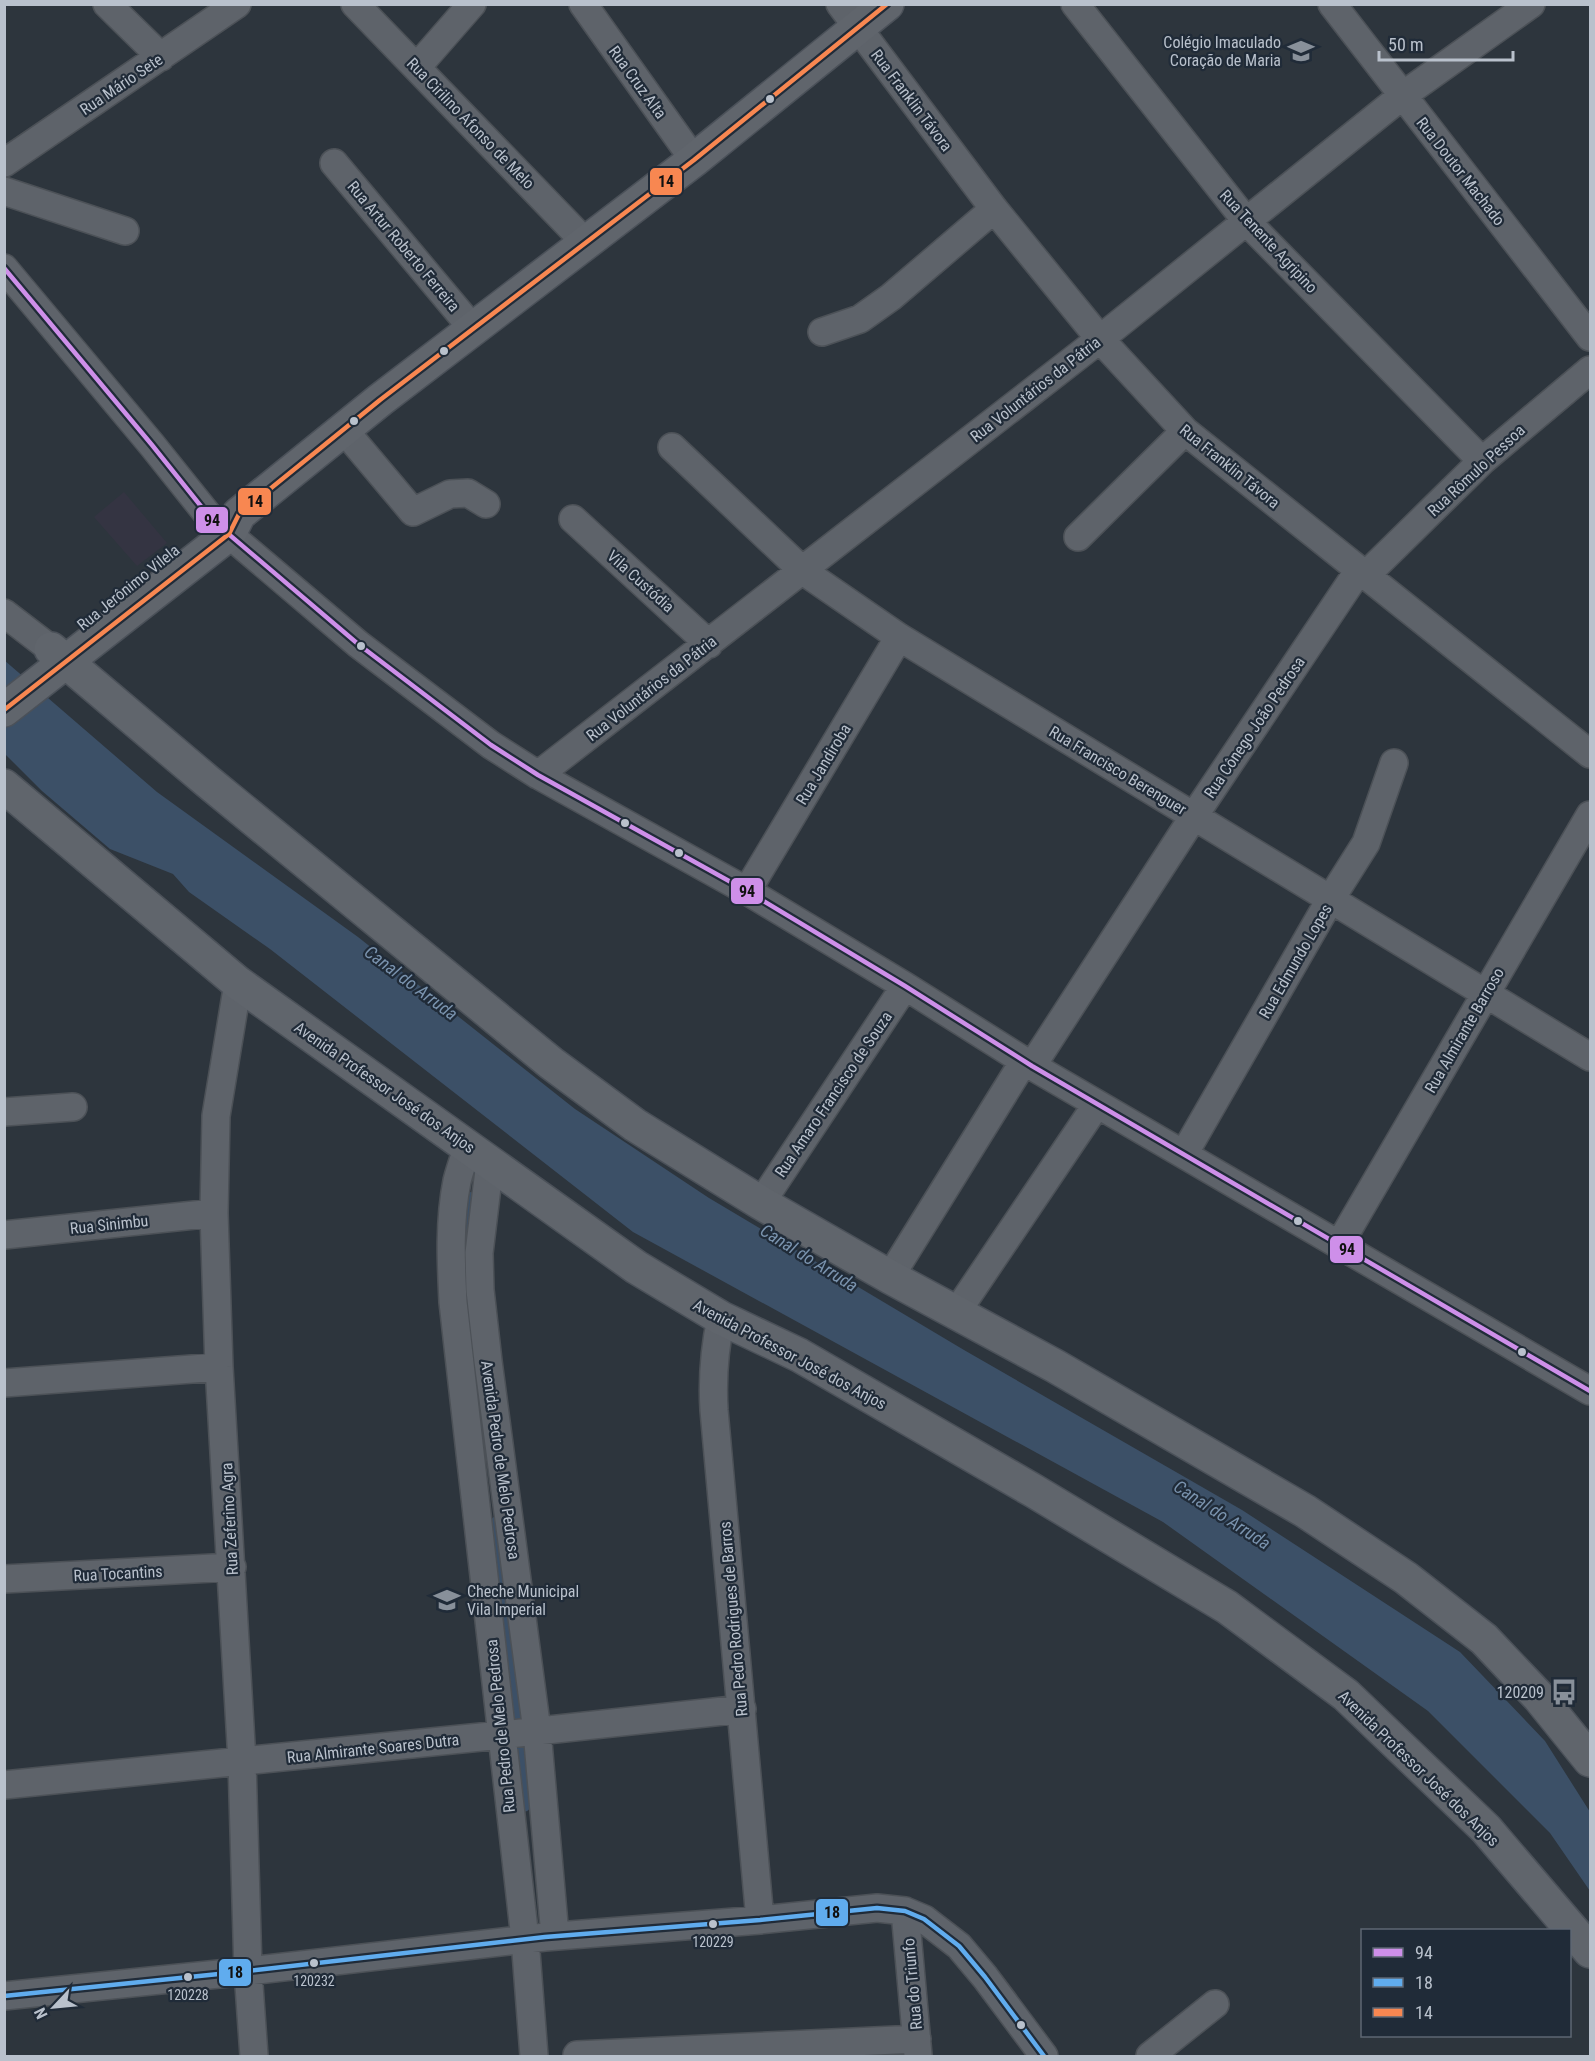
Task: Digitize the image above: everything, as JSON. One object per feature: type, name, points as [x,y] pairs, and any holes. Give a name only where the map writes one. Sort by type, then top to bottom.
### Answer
[{"type":"main road","name":"Rua Jerônimo Vilela","points":[[48,663],[473,328],[694,160],[849,16],[887,4]]},
{"type":"main road","points":[[4,684],[48,663]]},
{"type":"main road","points":[[4,710],[48,663]]},
{"type":"main road","points":[[48,663],[207,782],[551,1064],[635,1125],[761,1203],[890,1277],[1055,1366],[1305,1511],[1406,1578],[1484,1639],[1539,1697],[1590,1760]]},
{"type":"main road","name":"Avenida Professor José dos Anjos","points":[[4,786],[238,983],[636,1267],[721,1318],[799,1355],[1035,1491],[1227,1606],[1346,1695],[1486,1829],[1590,1951]]},
{"type":"street","points":[[107,4],[161,57]]},
{"type":"street","name":"Rua Mário Sete","points":[[4,163],[237,4]]},
{"type":"street","name":"Rua Cirilino Afonso de Melo","points":[[355,4],[586,243]]},
{"type":"street","points":[[417,67],[472,4]]},
{"type":"street","name":"Rua Cruz Alta","points":[[583,4],[694,160]]},
{"type":"street","name":"Rua Tenente Agripino","points":[[1075,4],[1246,222],[1482,461]]},
{"type":"street","name":"Rua Doutor Machado","points":[[1332,4],[1590,337]]},
{"type":"street","name":"Rua Voluntários da Pátria","points":[[538,775],[1100,339],[1402,96],[1532,4]]},
{"type":"street","name":"Rua Franklin Távora","points":[[849,16],[994,209],[1100,339],[1185,431],[1590,754]]},
{"type":"street","name":"Rua Artur Roberto Ferreira","points":[[334,163],[473,328]]},
{"type":"street","points":[[4,191],[125,231]]},
{"type":"street","points":[[822,332],[860,319],[891,297],[994,209]]},
{"type":"street","points":[[4,268],[145,435],[226,522],[358,644],[491,746],[538,775],[747,891],[1097,1104],[1590,1391]]},
{"type":"street","name":"Rua Rômulo Pessoa","points":[[1362,573],[1482,461],[1590,370]]},
{"type":"street","points":[[344,430],[413,512],[450,494],[468,493],[486,504]]},
{"type":"street","points":[[1078,537],[1185,431]]},
{"type":"street","name":"Rua Francisco Berenguer","points":[[672,447],[803,571],[899,637],[1590,1057]]},
{"type":"street","name":"Vila Custódia","points":[[573,519],[709,644]]},
{"type":"street","name":"Rua Cônego João Pedrosa","points":[[890,1277],[1028,1063],[1194,816],[1362,573]]},
{"type":"street","points":[[4,613],[48,663]]},
{"type":"street","name":"Rua Jandiroba","points":[[747,891],[899,637]]},
{"type":"street","name":"Rua Edmundo Lopes","points":[[1184,1154],[1330,900],[1366,843],[1394,763]]},
{"type":"street","name":"Rua Almirante Barroso","points":[[1339,1245],[1590,815]]},
{"type":"street","name":"Rua Zeferino Agra","points":[[238,983],[216,1116],[214,1213],[219,1367],[242,1761],[248,1971],[254,2056]]},
{"type":"street","name":"Rua Amaro Francisco de Souza","points":[[761,1203],[905,986]]},
{"type":"street","points":[[956,1313],[1097,1104]]},
{"type":"street","points":[[4,1112],[73,1107]]},
{"type":"street","name":"Rua Pedro de Melo Pedrosa","points":[[479,1154],[457,1181],[451,1269],[519,1733],[536,1943],[534,2056]]},
{"type":"street","name":"Avenida Pedro de Melo Pedrosa","points":[[479,1154],[480,1290],[488,1361],[536,1943]]},
{"type":"street","name":"Rua Sinimbu","points":[[4,1235],[214,1213]]},
{"type":"street","name":"Rua Pedro Rodrigues de Barros","points":[[721,1318],[714,1351],[713,1400],[760,1920]]},
{"type":"street","points":[[4,1383],[219,1367]]},
{"type":"street","name":"Rua Tocantins","points":[[4,1579],[232,1567]]},
{"type":"street","name":"Rua Almirante Soares Dutra","points":[[4,1785],[741,1709]]},
{"type":"street","points":[[4,1996],[877,1908],[905,1911],[924,1919],[959,1946],[1044,2056]]},
{"type":"street","name":"Rua do Triunfo","points":[[905,1911],[917,2048]]},
{"type":"street","points":[[1150,2056],[1215,2004]]},
{"type":"street","points":[[577,2055],[917,2048]]},
{"type":"shaded area","points":[[124,492],[167,543],[137,566],[94,517]]},
{"type":"water","name":"Canal do Arruda","points":[[4,660],[157,792],[358,937],[575,1109],[709,1198],[964,1350],[1242,1510],[1460,1652],[1545,1741],[1590,1812],[1590,1891],[1550,1833],[1428,1711],[1163,1522],[633,1232],[270,949],[189,892],[173,874],[110,849],[42,791],[5,754]]},
{"type":"waterway","points":[[470,1201],[462,1244],[471,1308]]},
{"type":"waterway","points":[[498,1525],[523,1803]]},
{"type":"transit line","name":"14","points":[[4,710],[229,534],[239,514],[380,400],[694,160],[887,4]]},
{"type":"transit line","name":"94","points":[[4,268],[212,520],[358,644],[491,745],[538,775],[747,891],[1032,1066],[1590,1391]]},
{"type":"transit line","name":"18","points":[[4,1996],[545,1937],[877,1908],[905,1911],[924,1919],[959,1946],[1044,2056]]},
{"type":"place","name":"Colégio Imaculado Coração de Maria","points":[[1301,51]]},
{"type":"place","name":"Cheche Municipal Vila Imperial","points":[[447,1600]]},
{"type":"place","name":"120209","points":[[1564,1692]]},
{"type":"place","name":"120229","points":[[713,1924]]},
{"type":"place","name":"120232","points":[[314,1963]]},
{"type":"place","name":"120228","points":[[188,1977]]}]
